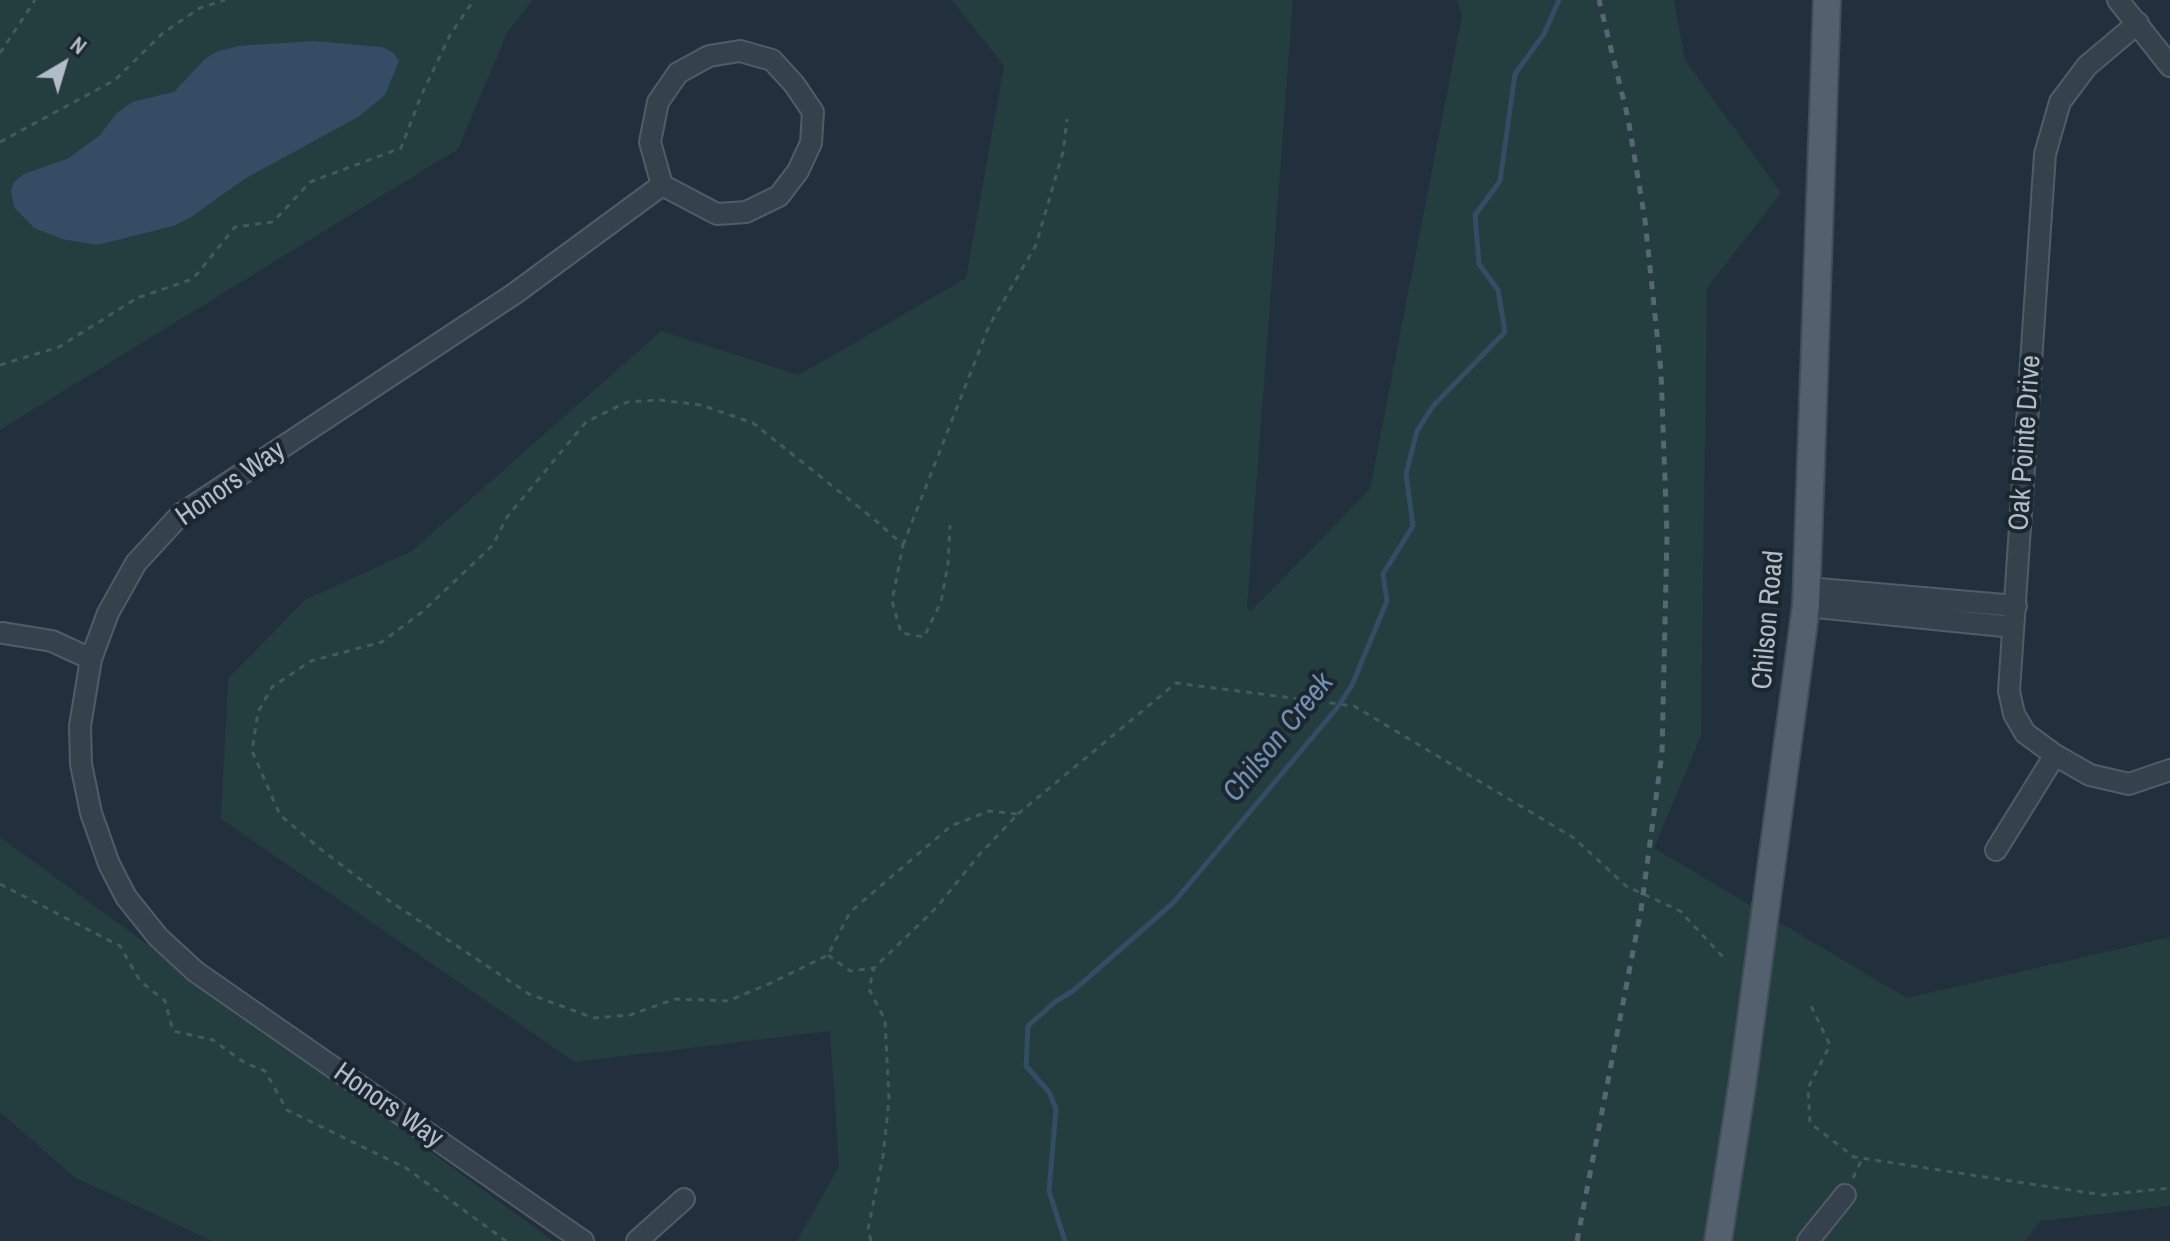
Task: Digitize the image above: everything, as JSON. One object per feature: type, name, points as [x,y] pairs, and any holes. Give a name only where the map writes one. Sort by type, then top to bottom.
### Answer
[{"type":"main road","name":"Chilson Road","points":[[1718,1241],[1742,1086],[1806,597],[1827,0]]},
{"type":"street","points":[[2118,0],[2170,66]]},
{"type":"street","name":"Oak Pointe Drive","points":[[2138,23],[2087,66],[2060,102],[2045,154],[2009,691],[2014,714],[2025,733],[2090,775],[2129,784],[2170,770]]},
{"type":"street","points":[[740,51],[772,60],[794,84],[813,112],[811,143],[798,171],[779,196],[746,212],[717,214],[662,185],[650,142],[658,102],[678,73],[709,56],[740,51]]},
{"type":"street","name":"Honors Way","points":[[583,1241],[196,972],[158,937],[126,897],[109,864],[91,813],[81,764],[80,726],[91,659],[108,613],[136,563],[181,514],[514,294],[662,185]]},
{"type":"street","points":[[1806,597],[2016,606]]},
{"type":"street","points":[[1806,597],[2013,627]]},
{"type":"street","points":[[3,633],[52,641],[91,659]]},
{"type":"street","points":[[1996,850],[2055,755]]},
{"type":"street","points":[[1808,1241],[1845,1195]]},
{"type":"street","points":[[637,1241],[684,1199]]},
{"type":"path","points":[[0,53],[35,0]]},
{"type":"path","points":[[0,142],[115,80],[163,33],[200,8],[225,0]]},
{"type":"path","points":[[0,365],[59,347],[137,298],[193,279],[235,227],[273,222],[310,182],[401,148],[450,35],[474,0]]},
{"type":"path","points":[[950,525],[948,564],[941,602],[924,637],[901,633],[892,601],[903,545],[989,326],[1036,245],[1063,152],[1067,119]]},
{"type":"path","points":[[903,545],[753,423],[701,405],[659,400],[627,402],[586,422],[507,517],[493,545],[422,612],[382,642],[311,661],[272,687],[258,712],[252,751],[280,815],[323,851],[385,898],[529,994],[594,1018],[630,1015],[675,999],[728,1001],[828,955],[850,912],[951,826],[989,811],[1018,814]]},
{"type":"path","points":[[871,1241],[868,1229],[883,1156],[889,1100],[885,1020],[869,989],[874,968],[937,907],[979,855],[1018,814],[1176,683],[1354,706],[1574,838],[1626,886],[1680,911],[1724,958]]},
{"type":"path","points":[[0,884],[120,946],[140,981],[165,1001],[173,1031],[213,1040],[245,1063],[265,1071],[287,1110],[406,1168],[506,1241]]},
{"type":"path","points":[[828,955],[850,971],[874,968]]},
{"type":"path","points":[[1811,1006],[1830,1045],[1808,1088],[1810,1123],[1854,1157],[2103,1195],[2170,1188]]},
{"type":"path","points":[[1845,1195],[1863,1159]]},
{"type":"green space","points":[[0,0],[533,0],[507,33],[458,149],[0,430]]},
{"type":"green space","points":[[952,0],[1293,0],[1247,608],[1251,611],[1370,489],[1462,16],[1457,0],[1674,0],[1685,60],[1781,193],[1707,288],[1701,736],[1654,848],[1907,998],[2170,937],[2170,1206],[2040,1221],[2025,1241],[797,1241],[839,1167],[830,1031],[575,1062],[221,819],[228,678],[305,600],[412,551],[661,331],[799,375],[966,278],[1004,66]]},
{"type":"green space","points":[[0,837],[553,1241],[213,1241],[74,1177],[0,1112]]},
{"type":"water","points":[[313,41],[382,47],[394,53],[399,61],[385,95],[358,117],[246,178],[191,217],[173,226],[97,245],[62,239],[34,228],[14,207],[11,191],[14,182],[24,174],[69,158],[100,135],[116,114],[132,102],[174,92],[205,59],[216,52],[238,46]]},
{"type":"waterway","name":"Chilson Creek","points":[[1065,1241],[1049,1191],[1056,1109],[1049,1092],[1026,1066],[1028,1026],[1056,1001],[1073,991],[1174,902],[1337,708],[1352,685],[1387,601],[1383,574],[1413,526],[1406,474],[1417,431],[1433,406],[1505,332],[1498,290],[1479,264],[1475,215],[1500,181],[1515,74],[1544,34],[1559,0]]},
{"type":"railway","points":[[1577,1241],[1641,910],[1662,753],[1667,535],[1661,372],[1645,220],[1628,118],[1599,0]]}]
